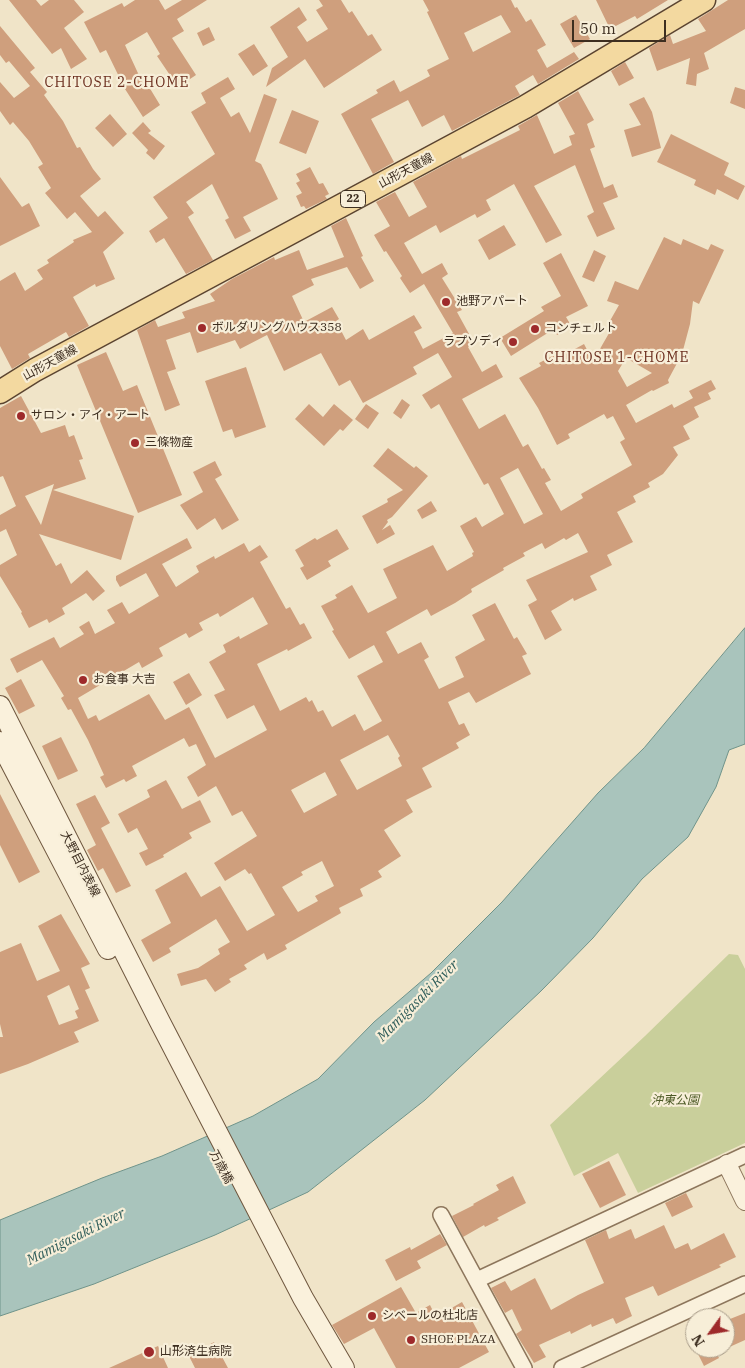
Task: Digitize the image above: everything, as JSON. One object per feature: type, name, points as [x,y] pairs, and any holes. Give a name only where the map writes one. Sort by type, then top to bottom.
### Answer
[{"type":"main road","name":"山形天童線","points":[[0,392],[35,370],[525,107],[704,0]]},
{"type":"main road","name":"大野目内表線","points":[[0,706],[154,1025]]},
{"type":"main road","name":"大野目内表線","points":[[0,742],[154,1025]]},
{"type":"main road","name":"万歳橋","points":[[154,1025],[299,1302]]},
{"type":"main road","points":[[299,1302],[330,1368]]},
{"type":"main road","points":[[299,1302],[344,1368]]},
{"type":"street","points":[[477,1280],[745,1155]]},
{"type":"street","points":[[727,1164],[745,1201]]},
{"type":"street","points":[[441,1215],[524,1368]]},
{"type":"street","points":[[562,1368],[745,1284]]},
{"type":"green space","name":"沖東公園","points":[[729,954],[738,955],[745,969],[745,1143],[638,1193],[618,1153],[574,1176],[550,1125]]},
{"type":"water","name":"Mamigasaki River","points":[[745,628],[745,744],[729,750],[716,787],[688,837],[642,879],[593,938],[541,991],[425,1100],[308,1192],[215,1235],[94,1284],[0,1316],[0,1220],[102,1178],[162,1156],[253,1116],[318,1079],[374,1022],[431,973],[502,902],[598,793],[644,748]]},
{"type":"building","points":[[9,0],[36,0],[41,6],[49,0],[74,0],[84,12],[64,28],[87,59],[71,69],[61,48],[52,54]]},
{"type":"building","points":[[135,0],[159,0],[165,10],[182,0],[207,0],[177,19],[184,31],[172,38],[196,75],[178,87],[157,56],[160,54],[147,32],[125,45],[143,84],[146,82],[160,105],[143,117],[125,89],[106,50],[100,53],[84,22],[122,3],[124,7]]},
{"type":"building","points":[[319,0],[341,0],[349,13],[352,11],[368,36],[372,34],[382,50],[324,88],[305,59],[266,87],[272,68],[288,57],[270,27],[299,7],[307,20],[297,27],[307,42],[328,29],[316,10],[323,6]]},
{"type":"building","points":[[423,0],[511,0],[526,22],[531,19],[546,45],[537,50],[547,68],[574,52],[579,59],[538,84],[533,75],[515,86],[520,95],[452,131],[444,115],[422,127],[408,100],[371,119],[394,162],[373,174],[341,114],[378,93],[376,90],[394,80],[400,92],[430,76],[427,70],[449,59],[427,12],[429,11]],"holes":[[[501,15],[511,32],[473,52],[464,33]]]},
{"type":"building","points":[[596,0],[668,0],[637,19],[635,16],[610,29]]},
{"type":"building","points":[[728,0],[745,0],[745,29],[704,53],[709,69],[697,74],[696,86],[686,84],[690,58],[657,71],[649,48],[670,35],[673,44],[706,31],[698,19]]},
{"type":"building","points":[[576,15],[590,39],[574,48],[560,24]]},
{"type":"building","points":[[0,26],[35,68],[30,72],[47,92],[44,95],[63,121],[77,148],[80,147],[101,179],[80,196],[98,217],[105,211],[124,233],[103,252],[115,279],[96,287],[95,284],[73,297],[89,326],[69,337],[66,332],[28,354],[30,358],[12,369],[0,346],[0,281],[15,272],[25,291],[43,279],[37,270],[49,263],[47,260],[74,242],[73,240],[92,232],[75,212],[67,219],[45,193],[51,188],[38,167],[43,164],[29,141],[13,122],[10,125],[0,111],[0,82],[14,98],[30,86],[9,61],[6,63],[0,55]]},
{"type":"building","points":[[209,27],[215,40],[203,46],[197,33]]},
{"type":"building","points":[[254,44],[268,66],[253,76],[238,54]]},
{"type":"building","points":[[625,62],[634,78],[619,86],[611,71]]},
{"type":"building","points":[[228,77],[235,89],[220,98],[231,117],[239,112],[250,133],[264,94],[277,99],[255,161],[261,164],[278,199],[243,217],[251,231],[235,239],[225,220],[229,218],[212,184],[186,202],[194,213],[188,217],[213,260],[186,274],[164,238],[156,243],[149,231],[168,218],[153,197],[215,154],[191,112],[206,103],[201,93]]},
{"type":"building","points":[[735,87],[745,90],[745,109],[730,103]]},
{"type":"building","points":[[578,91],[594,120],[587,124],[595,147],[590,149],[604,188],[613,184],[618,197],[603,203],[615,229],[597,237],[587,216],[594,212],[575,165],[534,186],[562,235],[546,243],[514,184],[486,200],[491,210],[477,218],[475,214],[440,233],[436,225],[404,243],[422,274],[442,263],[448,274],[442,278],[462,310],[457,312],[474,343],[468,347],[482,372],[496,364],[503,377],[462,399],[479,429],[505,414],[523,447],[528,444],[542,469],[544,468],[551,480],[545,483],[561,511],[583,498],[581,494],[632,465],[620,442],[625,439],[613,416],[607,419],[604,414],[568,434],[570,438],[557,445],[538,408],[519,378],[541,366],[539,363],[562,351],[564,355],[584,344],[593,361],[612,328],[607,326],[619,305],[607,301],[615,281],[638,290],[664,237],[681,245],[683,239],[708,250],[711,244],[724,250],[699,304],[693,301],[690,324],[682,354],[668,380],[669,383],[652,390],[626,405],[636,423],[672,404],[674,408],[693,398],[689,391],[711,380],[716,389],[708,393],[711,399],[694,407],[699,417],[683,426],[690,439],[673,447],[678,455],[663,474],[648,483],[650,487],[633,496],[636,502],[617,512],[633,542],[607,555],[612,565],[590,576],[597,590],[574,601],[573,598],[551,611],[562,630],[545,640],[528,605],[537,600],[526,580],[588,552],[578,533],[566,540],[564,538],[545,549],[542,543],[523,553],[525,556],[471,589],[472,592],[455,603],[431,616],[427,609],[386,632],[398,654],[421,642],[429,657],[424,660],[439,689],[464,677],[455,657],[485,640],[472,615],[495,603],[514,639],[517,637],[527,654],[522,656],[531,674],[476,703],[469,692],[448,702],[459,725],[464,723],[470,735],[456,743],[459,748],[422,768],[432,787],[406,800],[413,812],[384,830],[401,856],[378,871],[382,877],[360,889],[363,896],[339,908],[341,913],[285,945],[287,949],[267,960],[264,953],[244,965],[247,969],[229,979],[231,982],[215,992],[206,979],[181,986],[177,974],[198,968],[220,954],[218,949],[230,942],[216,919],[169,948],[171,952],[153,962],[141,940],[171,923],[155,890],[186,872],[201,897],[220,886],[247,931],[275,915],[251,873],[249,874],[245,869],[225,881],[214,863],[257,836],[242,811],[232,816],[216,786],[198,797],[187,777],[206,765],[196,744],[189,747],[184,738],[132,766],[137,776],[126,782],[124,779],[106,788],[100,777],[104,775],[88,740],[71,709],[68,710],[61,698],[64,696],[42,660],[17,673],[10,659],[54,637],[60,648],[84,634],[79,627],[89,621],[95,634],[115,623],[107,610],[122,602],[129,614],[159,596],[146,573],[120,587],[116,576],[187,538],[192,548],[162,564],[176,587],[199,572],[196,566],[214,556],[215,559],[244,543],[249,552],[260,545],[268,557],[260,562],[286,609],[290,607],[300,625],[304,623],[312,638],[257,664],[280,711],[306,697],[309,702],[312,700],[318,712],[323,710],[332,727],[355,714],[364,731],[382,721],[357,676],[383,662],[374,645],[349,659],[332,631],[334,630],[321,606],[337,598],[335,595],[352,585],[368,613],[374,610],[397,598],[383,569],[433,545],[447,571],[473,556],[472,553],[474,552],[460,526],[476,517],[482,527],[504,514],[488,483],[484,485],[439,404],[431,409],[422,395],[452,377],[438,353],[413,367],[417,374],[363,403],[350,380],[339,386],[321,353],[284,371],[267,335],[240,349],[235,340],[197,353],[190,332],[166,340],[176,369],[167,372],[180,405],[165,411],[137,330],[155,320],[158,327],[185,318],[182,312],[215,301],[210,294],[232,279],[274,257],[275,260],[299,250],[307,270],[344,257],[331,226],[346,218],[363,256],[361,257],[374,281],[360,289],[347,267],[311,279],[314,285],[292,296],[304,322],[332,307],[339,319],[336,321],[346,340],[363,329],[369,340],[414,315],[422,328],[414,332],[423,349],[453,333],[424,284],[410,293],[400,278],[402,276],[374,235],[390,226],[376,202],[395,192],[409,217],[427,207],[413,182],[461,156],[462,159],[520,130],[518,126],[537,115],[554,154],[572,145],[569,136],[575,134],[558,103]],"holes":[[[626,358],[652,373],[627,387],[618,371]],[[518,468],[543,514],[524,524],[500,478]],[[253,597],[268,624],[240,639],[239,636],[223,645],[226,652],[209,662],[225,690],[214,695],[227,719],[254,705],[267,730],[215,758],[189,707],[165,720],[149,694],[99,721],[96,715],[88,719],[78,698],[139,662],[142,668],[163,656],[159,648],[186,633],[189,638],[203,630],[199,623],[218,613],[220,617]],[[388,735],[400,756],[398,758],[402,766],[357,790],[340,760]],[[325,772],[337,795],[304,813],[291,790]],[[322,861],[334,886],[315,896],[318,901],[298,912],[282,887],[303,875],[301,872]]]},
{"type":"building","points":[[644,97],[652,112],[661,148],[632,157],[624,130],[641,125],[629,104]]},
{"type":"building","points":[[292,110],[319,121],[306,154],[279,143]]},
{"type":"building","points":[[110,114],[127,134],[113,147],[95,128]]},
{"type":"building","points":[[143,122],[151,131],[148,133],[165,146],[154,160],[146,153],[148,150],[132,133]]},
{"type":"building","points":[[671,134],[729,163],[724,175],[745,186],[738,200],[717,189],[715,195],[694,185],[696,180],[657,162]]},
{"type":"building","points":[[310,167],[319,184],[323,183],[329,194],[325,196],[327,199],[306,209],[304,206],[301,207],[296,196],[302,193],[296,183],[300,181],[296,174]]},
{"type":"building","points":[[0,177],[22,207],[29,203],[40,226],[0,246]]},
{"type":"building","points":[[504,225],[516,245],[489,260],[478,240]]},
{"type":"building","points":[[594,250],[606,256],[594,282],[582,277]]},
{"type":"building","points":[[561,253],[588,306],[566,317],[572,327],[557,335],[554,329],[511,356],[500,338],[544,311],[541,307],[561,296],[543,263]]},
{"type":"building","name":"三條物産","points":[[106,352],[123,391],[137,385],[182,495],[138,513],[77,365]]},
{"type":"building","points":[[246,367],[266,427],[235,438],[232,429],[223,432],[205,381]]},
{"type":"building","points":[[21,396],[41,433],[65,425],[69,437],[74,435],[83,459],[79,460],[86,479],[53,490],[134,516],[121,560],[39,534],[56,566],[61,563],[71,584],[87,570],[105,591],[93,601],[86,593],[62,608],[65,614],[49,623],[47,619],[29,628],[22,612],[0,576],[0,565],[17,555],[6,529],[0,532],[0,515],[16,506],[3,476],[0,477],[0,408]],"holes":[[[54,484],[41,525],[25,496]]]},
{"type":"building","points":[[402,399],[410,405],[401,419],[393,413]]},
{"type":"building","points":[[309,404],[323,417],[334,404],[353,420],[343,431],[340,429],[324,446],[295,419]]},
{"type":"building","points":[[366,404],[379,413],[368,429],[355,419]]},
{"type":"building","points":[[388,448],[428,476],[392,517],[387,520],[388,522],[382,530],[390,525],[395,534],[377,544],[362,516],[388,502],[387,499],[403,490],[373,466]]},
{"type":"building","points":[[215,461],[222,475],[215,479],[239,520],[222,530],[215,518],[197,530],[180,505],[203,492],[193,472]]},
{"type":"building","points":[[431,501],[437,511],[422,519],[417,510]]},
{"type":"building","points":[[337,529],[349,549],[328,561],[331,566],[307,580],[300,568],[304,566],[295,550],[315,538],[317,540]]},
{"type":"building","points":[[189,673],[202,695],[186,705],[173,682]]},
{"type":"building","points":[[21,679],[35,706],[19,714],[5,688]]},
{"type":"building","points":[[61,737],[78,771],[58,780],[42,746]]},
{"type":"building","points":[[166,780],[182,809],[200,800],[211,822],[189,833],[192,838],[163,855],[164,857],[146,866],[139,853],[148,849],[137,828],[128,833],[118,814],[150,797],[147,790]]},
{"type":"building","points":[[0,794],[40,872],[19,883],[0,845]]},
{"type":"building","points":[[95,795],[110,823],[101,828],[131,886],[116,893],[103,868],[98,871],[87,850],[96,845],[76,804]]},
{"type":"building","points":[[61,914],[90,964],[81,968],[90,988],[85,990],[99,1021],[74,1032],[79,1042],[0,1074],[0,1037],[3,1037],[0,1024],[0,952],[21,943],[37,981],[60,971],[38,926]],"holes":[[[69,985],[79,1009],[75,1011],[78,1018],[59,1025],[47,996]]]},
{"type":"building","points":[[609,1161],[626,1195],[600,1208],[582,1174]]},
{"type":"building","points":[[513,1176],[526,1203],[497,1218],[499,1220],[485,1227],[484,1225],[463,1237],[452,1216],[499,1190],[496,1185]]},
{"type":"building","points":[[686,1193],[693,1207],[672,1217],[665,1203]]},
{"type":"building","points":[[664,1225],[675,1249],[688,1243],[691,1250],[724,1233],[736,1257],[719,1265],[721,1267],[658,1296],[653,1286],[625,1298],[632,1316],[616,1324],[613,1318],[592,1327],[591,1324],[571,1334],[570,1331],[539,1345],[546,1357],[534,1363],[516,1334],[522,1330],[512,1309],[505,1313],[491,1288],[505,1281],[511,1291],[535,1278],[551,1310],[604,1283],[585,1240],[606,1230],[609,1239],[631,1229],[635,1239]]},
{"type":"building","points":[[440,1234],[447,1245],[417,1261],[421,1268],[396,1281],[385,1260],[410,1247],[411,1250]]},
{"type":"building","points":[[401,1287],[416,1313],[430,1305],[436,1317],[462,1302],[489,1352],[459,1368],[396,1368],[374,1328],[344,1344],[332,1325]]},
{"type":"building","points":[[745,1313],[745,1340],[735,1344],[735,1317]]},
{"type":"building","points":[[214,1342],[228,1368],[195,1368],[189,1356]]},
{"type":"building","points":[[158,1346],[168,1368],[109,1368]]},
{"type":"building","points":[[700,1358],[719,1358],[704,1366]]},
{"type":"place","name":"池野アパート","points":[[446,302]]},
{"type":"place","name":"ボルダリングハウス358","points":[[202,328]]},
{"type":"place","name":"コンチェルト","points":[[535,329]]},
{"type":"place","name":"ラプソディ","points":[[513,342]]},
{"type":"place","name":"サロン・アイ・アート","points":[[21,416]]},
{"type":"place","name":"三條物産","points":[[135,443]]},
{"type":"place","name":"お食事 大吉","points":[[83,680]]},
{"type":"place","name":"シベールの杜北店","points":[[372,1316]]},
{"type":"place","name":"SHOE PLAZA","points":[[411,1340]]},
{"type":"place","name":"山形済生病院","points":[[149,1352]]},
{"type":"district","name":"CHITOSE 2-CHOME","points":[[117,83]]},
{"type":"district","name":"CHITOSE 1-CHOME","points":[[617,358]]}]
